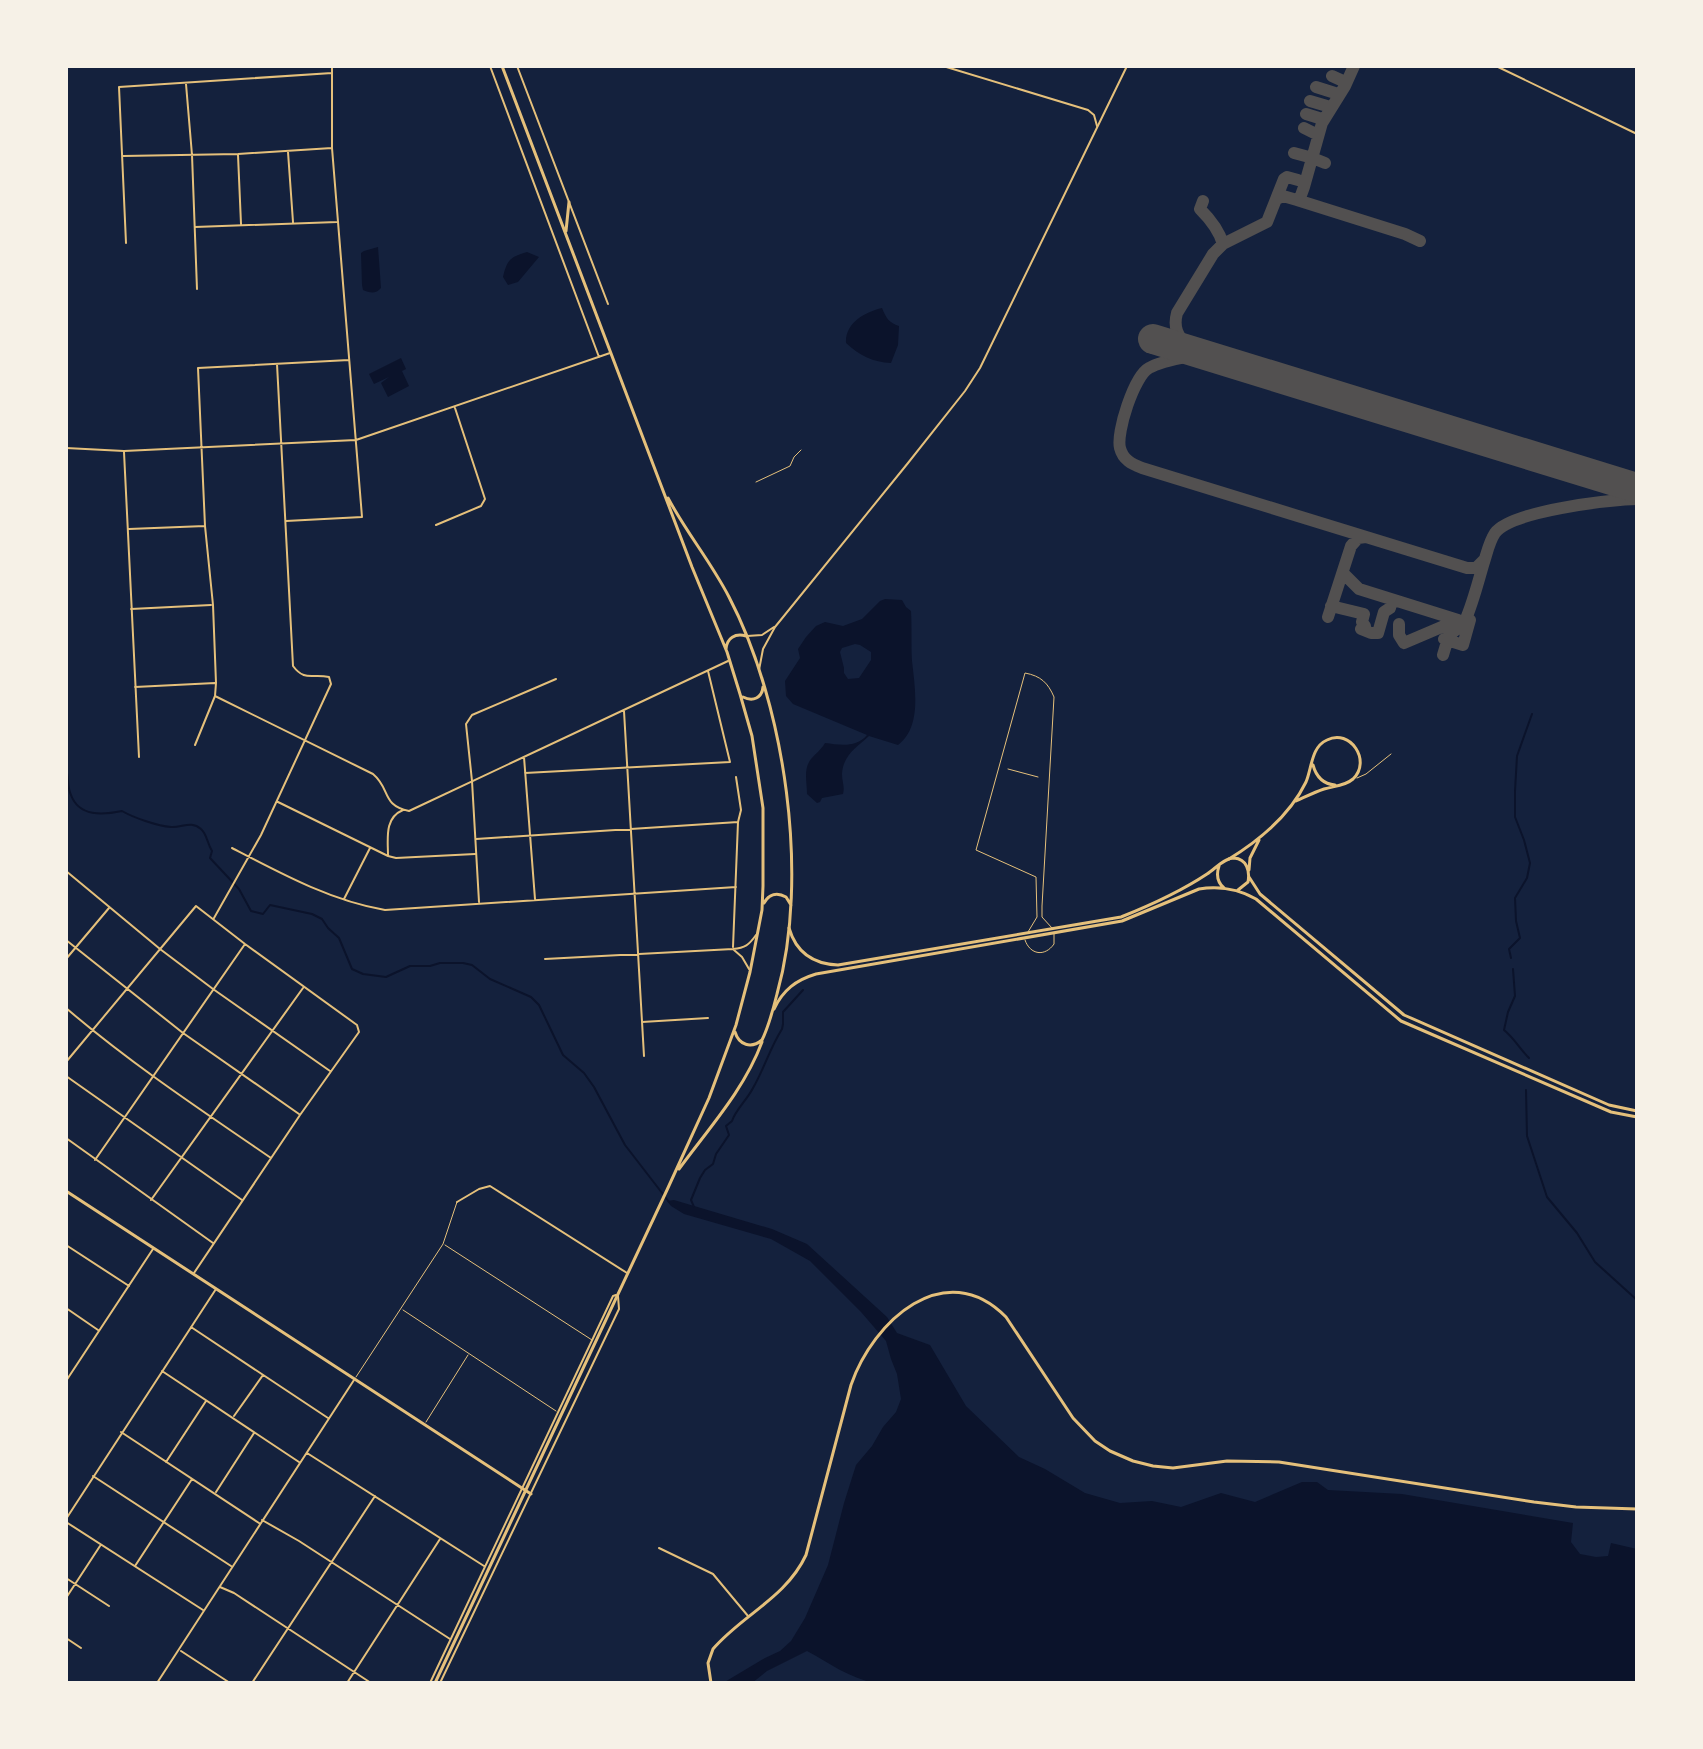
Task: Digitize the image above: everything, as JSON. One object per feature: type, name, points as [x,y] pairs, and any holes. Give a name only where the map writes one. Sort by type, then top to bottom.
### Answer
[{"type":"main road","points":[[435,1683],[709,1098],[736,1025],[762,910],[763,808],[752,736],[740,694],[727,652],[502,66]]},
{"type":"main road","points":[[566,235],[569,202]]},
{"type":"main road","points":[[662,488],[683,527],[729,597],[759,671],[775,724],[786,789],[792,909],[784,967],[765,1035],[753,1064],[737,1091],[674,1176]]},
{"type":"main road","points":[[727,652],[727,643],[732,637],[746,636]]},
{"type":"main road","points":[[740,694],[746,699],[754,699],[760,695],[763,685]]},
{"type":"main road","points":[[1054,931],[1121,917],[1196,881],[1259,839],[1296,801],[1309,774],[1315,751],[1324,741],[1334,738],[1351,742],[1360,756],[1359,769],[1351,781],[1296,801]]},
{"type":"main road","points":[[1313,761],[1319,777],[1330,785],[1337,785]]},
{"type":"main road","points":[[1238,890],[1249,877],[1250,858],[1259,839]]},
{"type":"main road","points":[[1229,859],[1244,862],[1249,870]]},
{"type":"main road","points":[[1219,866],[1218,881],[1225,889]]},
{"type":"main road","points":[[1249,877],[1260,894],[1404,1015],[1609,1105],[1637,1111]]},
{"type":"main road","points":[[771,1016],[785,991],[809,976],[1131,919],[1199,889],[1238,890],[1256,899],[1401,1021],[1611,1112],[1637,1117]]},
{"type":"main road","points":[[762,910],[768,897],[777,894],[789,900],[792,909]]},
{"type":"main road","points":[[789,928],[794,943],[806,955],[819,962],[838,965],[1025,936]]},
{"type":"main road","points":[[736,1025],[738,1040],[747,1045],[758,1044],[765,1035]]},
{"type":"main road","points":[[66,1191],[531,1494]]},
{"type":"main road","points":[[711,1683],[708,1663],[713,1649],[786,1586],[801,1565],[810,1542],[857,1366],[879,1334],[913,1303],[942,1292],[967,1293],[988,1301],[1006,1317],[1073,1418],[1110,1451],[1133,1461],[1153,1466],[1183,1467],[1227,1461],[1279,1462],[1534,1502],[1637,1509]]},
{"type":"street","points":[[285,521],[362,517],[332,148],[332,66]]},
{"type":"street","points":[[490,66],[599,357]]},
{"type":"street","points":[[517,66],[608,304]]},
{"type":"street","points":[[943,66],[1088,110],[1094,115],[1098,128]]},
{"type":"street","points":[[759,671],[763,649],[775,627],[914,456],[980,368],[1127,66]]},
{"type":"street","points":[[1496,66],[1637,134]]},
{"type":"street","points":[[126,243],[119,87],[332,73]]},
{"type":"street","points":[[186,83],[197,289]]},
{"type":"street","points":[[122,156],[238,154],[332,148]]},
{"type":"street","points":[[288,151],[293,223]]},
{"type":"street","points":[[238,154],[241,224]]},
{"type":"street","points":[[194,227],[338,222]]},
{"type":"street","points":[[66,448],[124,451],[356,440],[611,353]]},
{"type":"street","points":[[195,745],[215,696],[216,683],[198,368],[349,360]]},
{"type":"street","points":[[213,919],[277,801],[331,684],[329,677],[305,676],[293,666],[277,364]]},
{"type":"street","points":[[436,525],[485,503],[455,406]]},
{"type":"street","points":[[756,482],[790,466],[801,450]]},
{"type":"street","points":[[124,451],[139,757]]},
{"type":"street","points":[[128,529],[205,526]]},
{"type":"street","points":[[131,609],[213,605]]},
{"type":"street","points":[[746,636],[762,635],[775,627]]},
{"type":"street","points":[[215,696],[373,774],[391,803],[409,811],[729,661]]},
{"type":"street","points":[[525,773],[730,762],[708,671]]},
{"type":"street","points":[[1025,673],[1043,680],[1054,697],[1042,917],[1054,931],[1054,944],[1047,952],[1032,951],[1025,936],[1037,917],[1036,877],[976,850],[1025,673]]},
{"type":"street","points":[[479,903],[467,719],[556,679]]},
{"type":"street","points":[[135,687],[216,683]]},
{"type":"street","points":[[624,711],[644,1056]]},
{"type":"street","points":[[1351,781],[1366,774],[1391,754]]},
{"type":"street","points":[[524,757],[535,900]]},
{"type":"street","points":[[1008,769],[1038,777]]},
{"type":"street","points":[[733,949],[741,810],[736,777]]},
{"type":"street","points":[[277,801],[388,856],[476,854]]},
{"type":"street","points":[[388,856],[391,818],[404,810]]},
{"type":"street","points":[[475,839],[738,822]]},
{"type":"street","points":[[343,900],[370,847]]},
{"type":"street","points":[[232,848],[343,900],[385,910],[736,887]]},
{"type":"street","points":[[66,871],[160,949],[331,1072]]},
{"type":"street","points":[[66,1062],[196,906],[357,1025],[359,1032],[193,1274]]},
{"type":"street","points":[[66,959],[109,907]]},
{"type":"street","points":[[545,959],[744,948],[759,931]]},
{"type":"street","points":[[66,940],[183,1033],[300,1115]]},
{"type":"street","points":[[95,1160],[245,944]]},
{"type":"street","points":[[733,949],[742,957],[750,972]]},
{"type":"street","points":[[151,1200],[304,987]]},
{"type":"street","points":[[66,1008],[153,1076],[272,1158]]},
{"type":"street","points":[[642,1022],[708,1018]]},
{"type":"street","points":[[66,1076],[243,1201]]},
{"type":"street","points":[[66,1138],[214,1243]]},
{"type":"street","points":[[157,1683],[443,1244],[457,1202],[490,1186],[628,1273]]},
{"type":"street","points":[[435,1683],[451,1639],[594,1341],[443,1244]]},
{"type":"street","points":[[66,1245],[129,1286]]},
{"type":"street","points":[[66,1381],[154,1248]]},
{"type":"street","points":[[204,1611],[66,1521],[216,1289]]},
{"type":"street","points":[[435,1683],[531,1494],[619,1309],[618,1295]]},
{"type":"street","points":[[66,1308],[99,1330]]},
{"type":"street","points":[[401,1309],[558,1412]]},
{"type":"street","points":[[191,1327],[329,1419]]},
{"type":"street","points":[[425,1424],[469,1354]]},
{"type":"street","points":[[162,1371],[300,1463]]},
{"type":"street","points":[[233,1418],[263,1374]]},
{"type":"street","points":[[166,1462],[207,1400]]},
{"type":"street","points":[[121,1432],[215,1494],[332,1562],[451,1639]]},
{"type":"street","points":[[215,1494],[255,1432]]},
{"type":"street","points":[[307,1453],[485,1566]]},
{"type":"street","points":[[93,1476],[232,1567]]},
{"type":"street","points":[[134,1567],[192,1479]]},
{"type":"street","points":[[252,1683],[375,1496]]},
{"type":"street","points":[[347,1683],[440,1538]]},
{"type":"street","points":[[66,1598],[101,1545]]},
{"type":"street","points":[[659,1548],[713,1574],[749,1617]]},
{"type":"street","points":[[66,1578],[109,1606]]},
{"type":"street","points":[[219,1587],[234,1593],[371,1683]]},
{"type":"street","points":[[66,1638],[81,1648]]},
{"type":"street","points":[[179,1649],[230,1683]]},
{"type":"water","points":[[378,247],[381,288],[370,292],[363,290],[361,253]]},
{"type":"water","points":[[527,252],[539,257],[518,282],[508,285],[503,277],[508,262]]},
{"type":"water","points":[[882,308],[888,320],[899,326],[898,345],[891,363],[867,358],[846,343],[852,324],[869,312]]},
{"type":"water","points":[[401,358],[406,369],[402,371],[409,386],[388,397],[381,383],[389,377],[374,384],[369,374]]},
{"type":"water","points":[[902,600],[911,611],[915,706],[911,728],[898,745],[869,736],[845,762],[843,794],[822,798],[817,803],[807,794],[806,771],[811,759],[825,743],[853,744],[867,735],[793,704],[786,696],[785,681],[800,658],[798,649],[816,626],[825,622],[843,626],[862,619],[880,601]],"holes":[[[860,645],[871,652],[871,660],[859,678],[848,679],[840,652],[842,648]]]},
{"type":"water","points":[[674,1200],[772,1229],[807,1244],[887,1317],[897,1333],[930,1345],[966,1406],[1019,1457],[1085,1493],[1120,1503],[1152,1501],[1181,1507],[1221,1493],[1255,1502],[1302,1482],[1317,1482],[1328,1490],[1402,1494],[1573,1523],[1571,1542],[1580,1554],[1608,1556],[1611,1543],[1637,1549],[1637,1683],[875,1683],[848,1674],[807,1651],[767,1671],[752,1683],[723,1683],[780,1651],[791,1641],[805,1618],[828,1565],[856,1465],[896,1412],[901,1399],[886,1341],[810,1261],[771,1239],[684,1214],[667,1201]]},
{"type":"waterway","points":[[1511,958],[1509,949],[1520,938],[1515,898],[1527,878],[1530,863],[1515,817],[1517,756],[1532,714]]},
{"type":"waterway","points":[[66,769],[71,795],[86,811],[122,811],[166,826],[197,826],[205,833],[212,851],[210,858],[239,889],[251,911],[263,914],[270,905],[322,919],[339,938],[352,969],[386,977],[410,966],[463,963],[531,997],[539,1005],[563,1055],[584,1073],[625,1145],[669,1202]]},
{"type":"waterway","points":[[1513,969],[1515,996],[1504,1030],[1529,1058]]},
{"type":"waterway","points":[[694,1207],[691,1200],[700,1178],[713,1164],[729,1135],[726,1126],[757,1081],[782,1029],[783,1012],[803,990]]},
{"type":"waterway","points":[[1526,1090],[1527,1136],[1547,1197],[1577,1233],[1595,1262],[1637,1300]]},
{"type":"taxiway","points":[[1297,200],[1304,187],[1322,123],[1354,66]]},
{"type":"taxiway","points":[[1332,76],[1343,81],[1345,86]]},
{"type":"taxiway","points":[[1316,87],[1335,93],[1338,97]]},
{"type":"taxiway","points":[[1310,101],[1329,109]]},
{"type":"taxiway","points":[[1306,114],[1319,118],[1322,123]]},
{"type":"taxiway","points":[[1304,128],[1318,135]]},
{"type":"taxiway","points":[[1294,153],[1325,163]]},
{"type":"taxiway","points":[[1204,353],[1181,338],[1176,327],[1177,313],[1213,254],[1223,244],[1267,222],[1284,179],[1298,180]]},
{"type":"taxiway","points":[[1277,199],[1283,196],[1297,200],[1420,241]]},
{"type":"taxiway","points":[[1203,201],[1200,209],[1214,225],[1223,244]]},
{"type":"taxiway","points":[[1204,353],[1161,363],[1143,373],[1127,405],[1119,441],[1123,456],[1128,461],[1142,468],[1467,568],[1476,568],[1484,560]]},
{"type":"taxiway","points":[[1443,655],[1449,635],[1465,621],[1495,533],[1505,525],[1539,513],[1637,499]]},
{"type":"taxiway","points":[[1328,617],[1351,546],[1358,538],[1366,537]]},
{"type":"taxiway","points":[[1343,573],[1359,589],[1458,620]]},
{"type":"taxiway","points":[[1361,629],[1378,633],[1384,612],[1390,608],[1392,600]]},
{"type":"taxiway","points":[[1331,606],[1364,614],[1362,622],[1365,626]]},
{"type":"taxiway","points":[[1399,624],[1399,635],[1404,643],[1458,620]]},
{"type":"taxiway","points":[[1444,639],[1463,645],[1470,620]]},
{"type":"runway","points":[[1153,339],[1637,488]]}]
